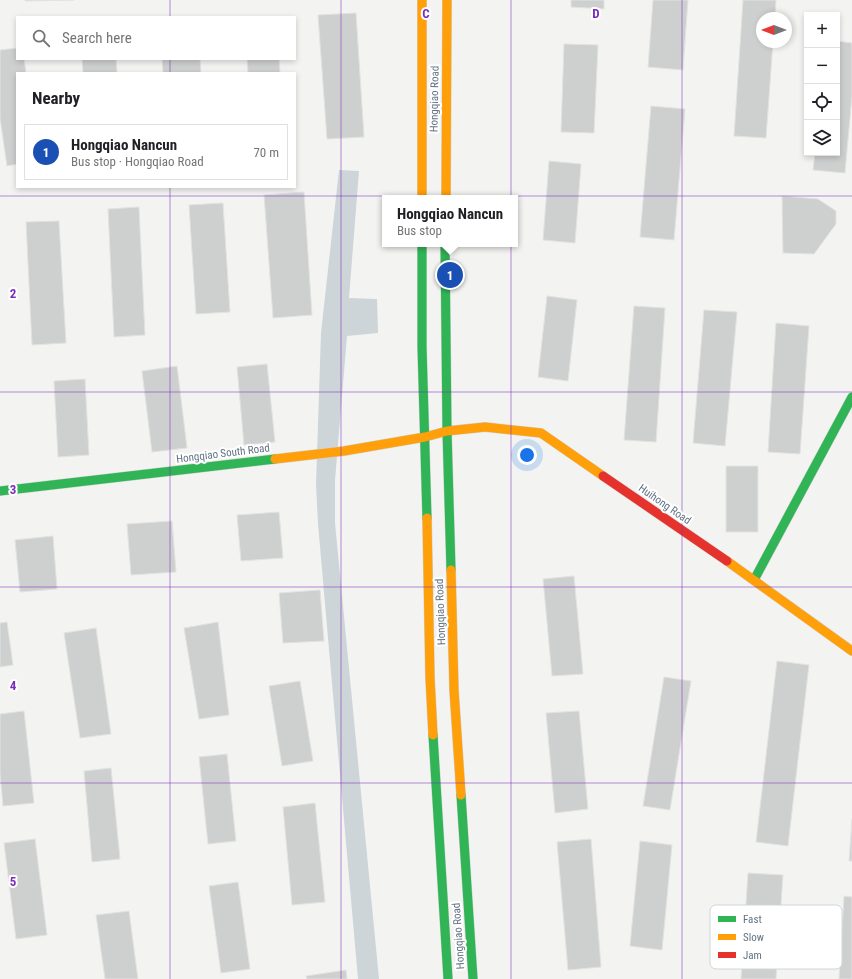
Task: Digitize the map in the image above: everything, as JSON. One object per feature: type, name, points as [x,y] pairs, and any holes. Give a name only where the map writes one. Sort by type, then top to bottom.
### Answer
[{"type":"main road","name":"Hongqiao Road","points":[[422,0],[422,195]]},
{"type":"main road","name":"Hongqiao Road","points":[[446,195],[447,0]]},
{"type":"main road","name":"Hongqiao Road","points":[[422,247],[422,347],[430,678],[448,979]]},
{"type":"main road","name":"Hongqiao Road","points":[[445,247],[447,431],[454,690],[473,979]]},
{"type":"main road","points":[[754,580],[852,397]]},
{"type":"main road","name":"Huihong Road","points":[[447,431],[485,427],[540,433],[754,580],[852,651]]},
{"type":"main road","name":"Hongqiao South Road","points":[[0,491],[344,451],[425,437],[447,431]]},
{"type":"shaded area","points":[[339,170],[359,171],[349,298],[377,299],[378,333],[347,336],[335,480],[335,523],[379,979],[358,979],[318,524],[316,484],[321,333]]},
{"type":"building","points":[[25,0],[74,0],[25,1]]},
{"type":"building","points":[[571,0],[604,0],[604,9],[571,7]]},
{"type":"building","points":[[653,0],[688,0],[683,70],[648,67]]},
{"type":"building","points":[[743,0],[776,0],[775,12],[756,12],[756,48],[773,48],[766,138],[734,136]]},
{"type":"building","points":[[356,13],[364,137],[327,139],[318,15]]},
{"type":"building","points":[[840,41],[852,43],[852,96],[845,173],[813,170],[815,156],[840,156]]},
{"type":"building","points":[[564,44],[598,45],[594,133],[561,132]]},
{"type":"building","points":[[16,48],[16,60],[24,60],[26,72],[16,72],[16,164],[7,166],[0,118],[0,50]]},
{"type":"building","points":[[82,60],[116,60],[117,72],[83,72]]},
{"type":"building","points":[[162,60],[200,60],[201,72],[163,72]]},
{"type":"building","points":[[247,60],[279,60],[280,72],[248,72]]},
{"type":"building","points":[[651,106],[685,109],[674,240],[640,237]]},
{"type":"building","points":[[549,161],[581,164],[575,243],[543,240]]},
{"type":"building","points":[[304,192],[312,315],[273,318],[264,195]]},
{"type":"building","points":[[782,196],[818,199],[836,211],[836,224],[814,254],[783,253]]},
{"type":"building","points":[[223,203],[230,312],[196,314],[189,205]]},
{"type":"building","points":[[139,207],[145,335],[114,337],[108,209]]},
{"type":"building","points":[[59,221],[66,343],[32,345],[26,222]]},
{"type":"building","points":[[547,296],[577,300],[568,381],[538,377]]},
{"type":"building","points":[[634,306],[665,308],[656,442],[624,440]]},
{"type":"building","points":[[704,310],[737,312],[725,446],[693,443]]},
{"type":"building","points":[[776,323],[809,326],[800,454],[768,452]]},
{"type":"building","points":[[267,364],[275,442],[244,445],[237,367]]},
{"type":"building","points":[[177,366],[187,448],[152,452],[142,371]]},
{"type":"building","points":[[85,379],[89,455],[58,457],[54,381]]},
{"type":"building","points":[[726,466],[758,466],[758,532],[726,532]]},
{"type":"building","points":[[279,512],[283,558],[241,561],[237,515]]},
{"type":"building","points":[[172,521],[176,572],[131,575],[127,524]]},
{"type":"building","points":[[53,536],[57,589],[20,592],[15,540]]},
{"type":"building","points":[[574,576],[583,674],[552,676],[543,579]]},
{"type":"building","points":[[320,590],[324,641],[283,643],[279,593]]},
{"type":"building","points":[[7,622],[13,665],[0,667],[0,623]]},
{"type":"building","points":[[218,622],[229,715],[199,719],[184,628]]},
{"type":"building","points":[[96,628],[111,734],[80,738],[64,633]]},
{"type":"building","points":[[777,661],[809,665],[788,846],[756,842]]},
{"type":"building","points":[[664,677],[691,681],[670,810],[643,806]]},
{"type":"building","points":[[300,681],[313,761],[282,766],[269,686]]},
{"type":"building","points":[[24,711],[34,803],[3,806],[0,773],[0,714]]},
{"type":"building","points":[[579,711],[588,809],[555,813],[546,713]]},
{"type":"building","points":[[227,754],[236,841],[208,844],[199,757]]},
{"type":"building","points":[[111,768],[120,859],[92,862],[84,771]]},
{"type":"building","points":[[315,803],[325,902],[292,905],[283,807]]},
{"type":"building","points":[[852,819],[852,861],[849,861]]},
{"type":"building","points":[[35,839],[47,935],[16,939],[4,843]]},
{"type":"building","points":[[591,839],[601,967],[568,970],[557,842]]},
{"type":"building","points":[[640,841],[672,845],[662,950],[630,946]]},
{"type":"building","points":[[748,873],[783,875],[781,905],[746,905]]},
{"type":"building","points":[[238,882],[250,969],[221,973],[209,886]]},
{"type":"building","points":[[844,896],[852,897],[852,979],[839,979],[840,969],[842,969]]},
{"type":"building","points":[[129,911],[138,979],[105,979],[96,915]]},
{"type":"building","points":[[742,969],[777,969],[776,979],[741,979]]},
{"type":"building","points":[[346,970],[347,979],[307,979],[306,976]]},
{"type":"traffic: fast","points":[[422,247],[422,347],[427,518]]},
{"type":"traffic: fast","points":[[445,247],[447,431],[451,570]]},
{"type":"traffic: fast","points":[[754,580],[852,397]]},
{"type":"traffic: fast","points":[[0,491],[275,459]]},
{"type":"traffic: fast","points":[[433,735],[448,979]]},
{"type":"traffic: fast","points":[[461,795],[473,979]]},
{"type":"traffic: slow","points":[[422,0],[422,195]]},
{"type":"traffic: slow","points":[[446,195],[447,0]]},
{"type":"traffic: slow","points":[[275,459],[344,451],[425,437],[447,431],[485,427],[541,433],[603,476]]},
{"type":"traffic: slow","points":[[427,518],[430,678],[433,735]]},
{"type":"traffic: slow","points":[[727,561],[852,651]]},
{"type":"traffic: slow","points":[[451,570],[454,690],[461,795]]},
{"type":"traffic: jam","points":[[603,476],[727,561]]},
{"type":"place","name":"Hongqiao Nancun","points":[[450,275]]}]
